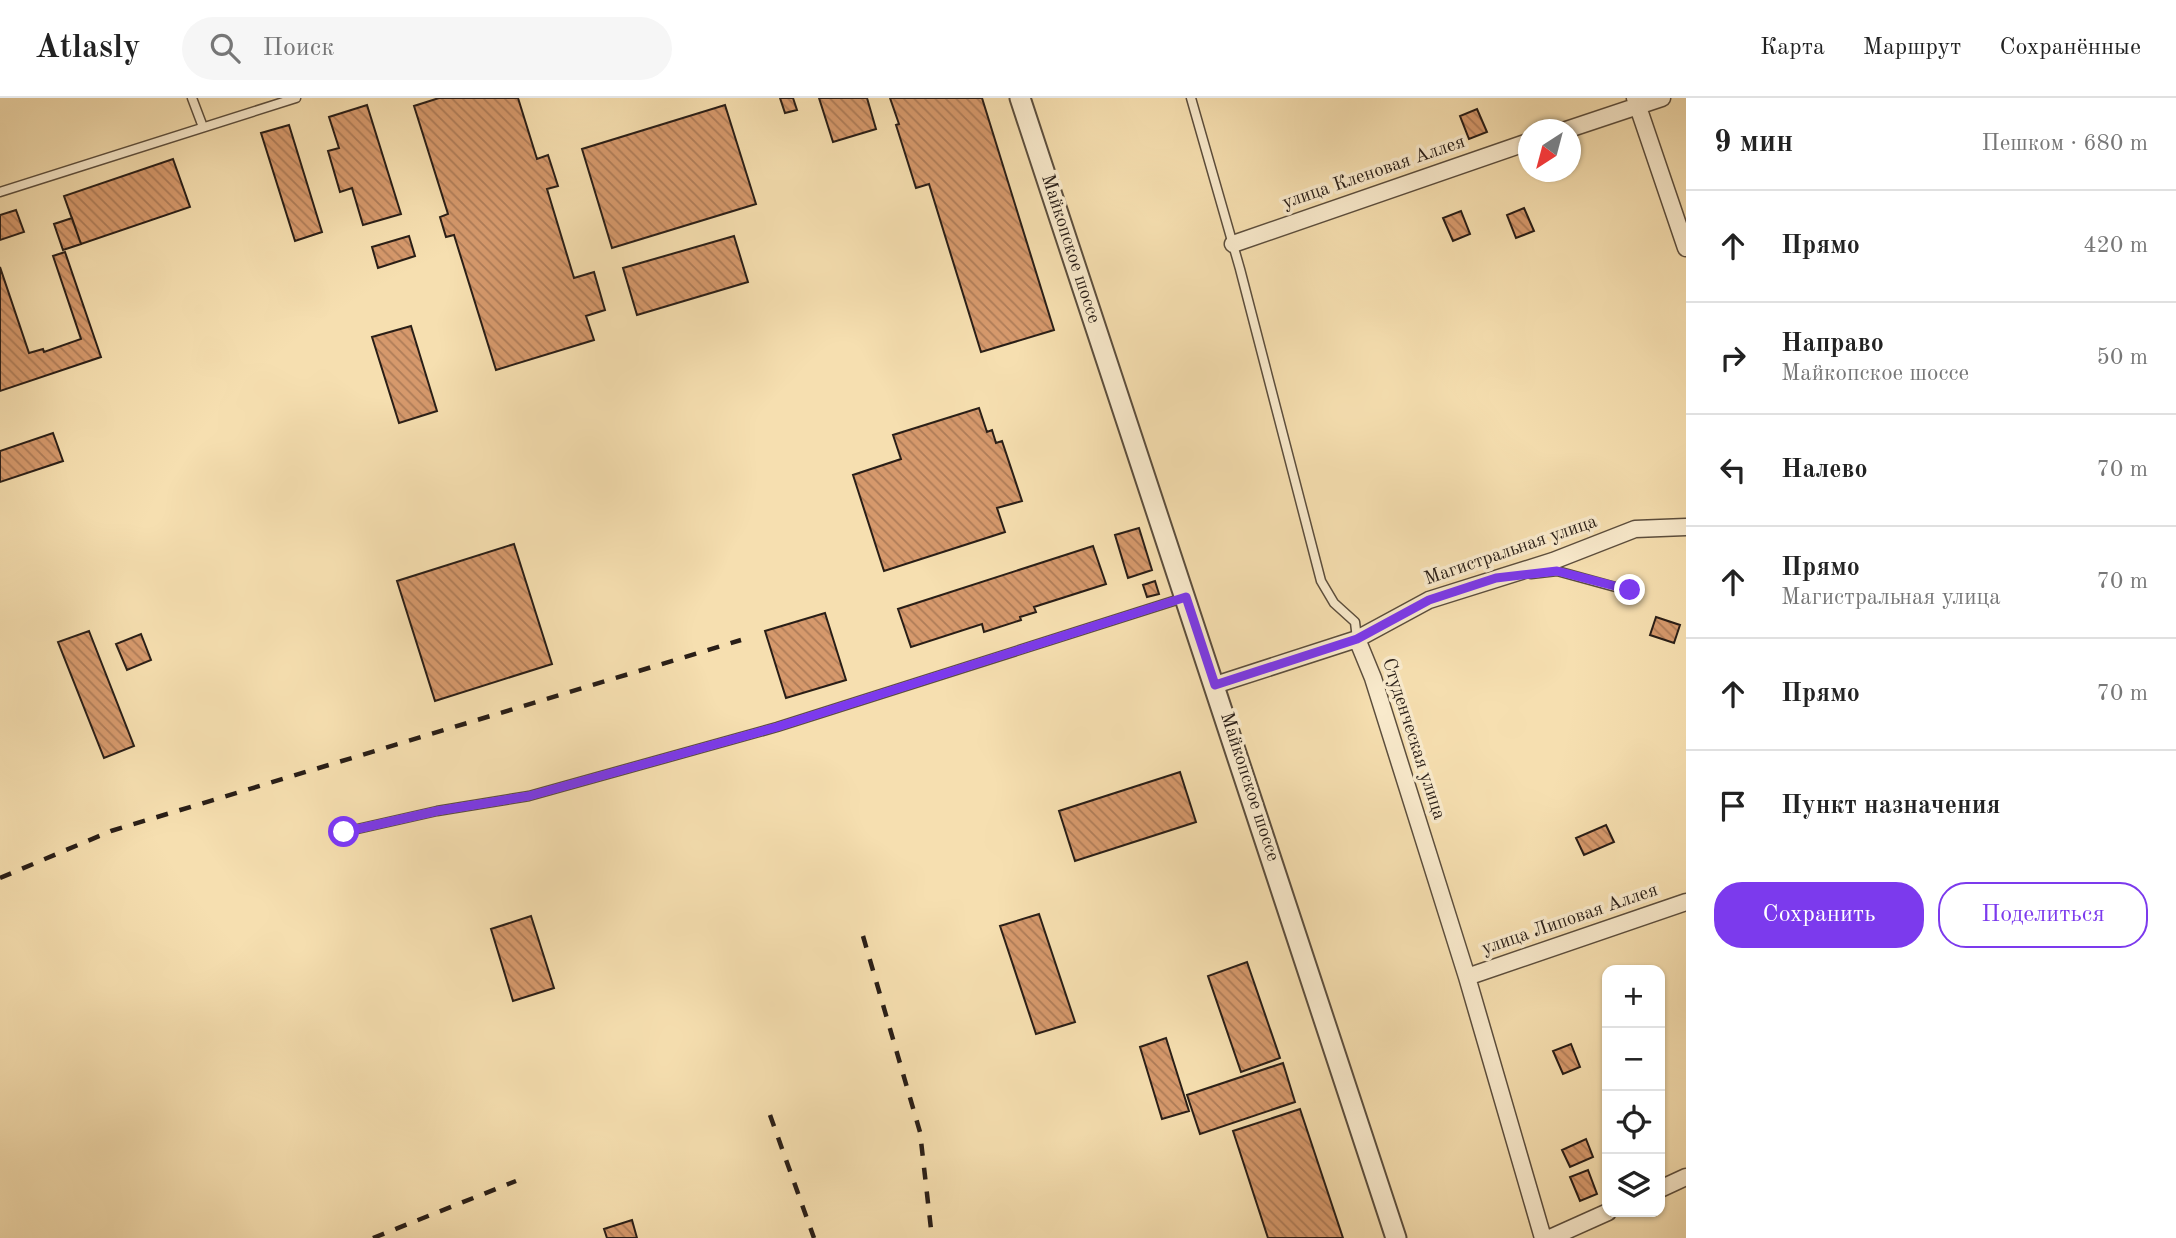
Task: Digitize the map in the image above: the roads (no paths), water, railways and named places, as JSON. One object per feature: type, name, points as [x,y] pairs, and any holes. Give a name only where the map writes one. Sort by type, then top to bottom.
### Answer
[{"type":"street","name":"Майкопское шоссе","points":[[1020,98],[1396,1238]]},
{"type":"street","points":[[1581,124],[1636,102],[1662,98]]},
{"type":"street","points":[[1636,102],[1686,248]]},
{"type":"street","name":"улица Кленовая Аллея","points":[[1233,244],[1518,145]]},
{"type":"street","name":"Магистральная улица","points":[[1215,685],[1357,639],[1429,600],[1553,561],[1635,529],[1686,527]]},
{"type":"street","name":"Студенческая улица","points":[[1357,639],[1373,678],[1467,977],[1543,1238]]},
{"type":"street","name":"улица Липовая Аллея","points":[[1467,977],[1686,902]]},
{"type":"street","points":[[1665,1187],[1686,1177]]},
{"type":"street","points":[[1550,1238],[1602,1215]]},
{"type":"lane","points":[[192,98],[203,127]]},
{"type":"lane","points":[[0,192],[296,98]]},
{"type":"lane","name":"Студенческая улица","points":[[1191,98],[1233,244],[1321,581],[1334,603],[1355,622],[1357,639]]},
{"type":"lane","points":[[1496,578],[1557,571],[1630,590]]},
{"type":"lane","points":[[344,832],[437,811],[529,796],[777,727],[1186,597]]},
{"type":"railway","points":[[0,878],[111,831],[741,640]]},
{"type":"railway","points":[[863,936],[920,1132],[932,1238]]},
{"type":"railway","points":[[770,1115],[814,1238]]},
{"type":"railway","points":[[373,1238],[516,1181]]}]
